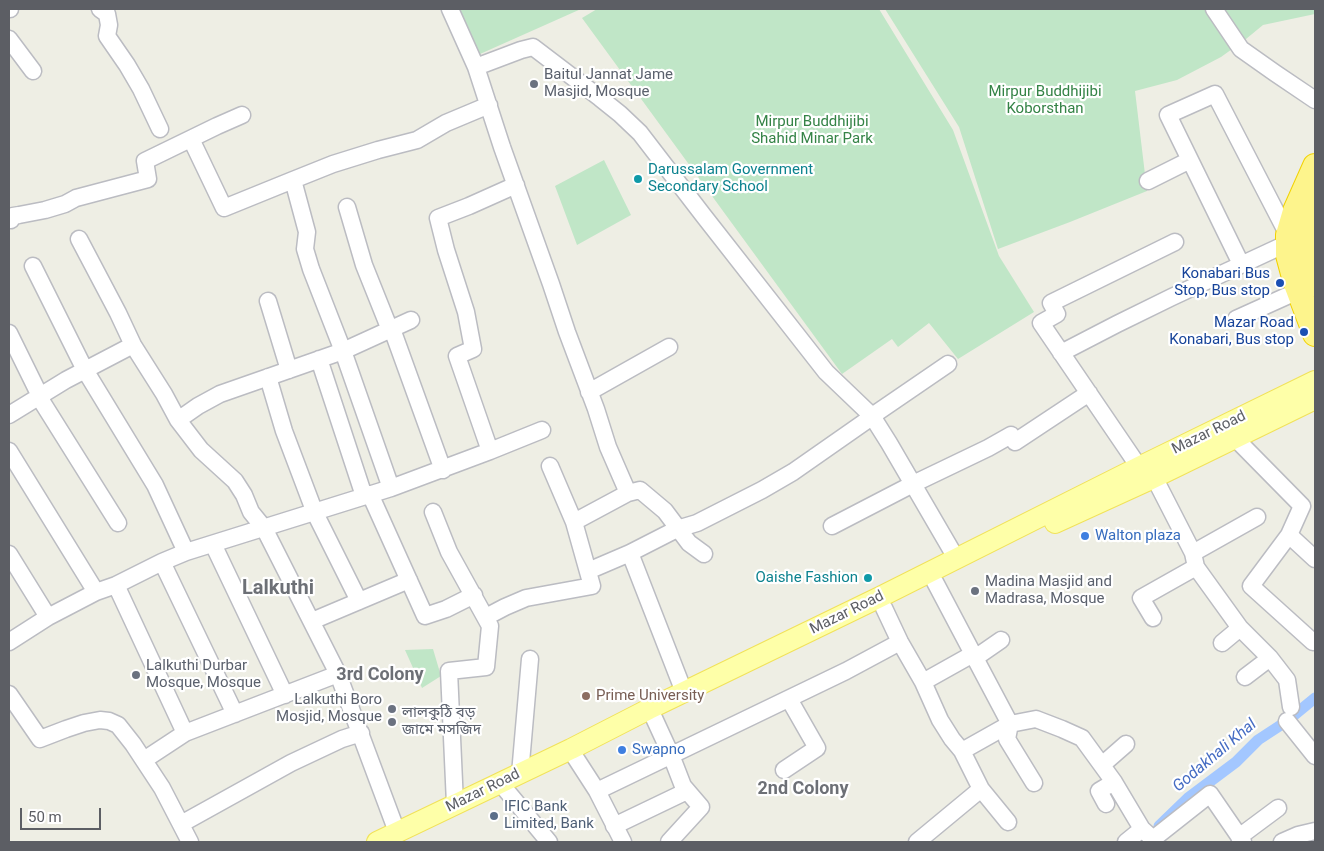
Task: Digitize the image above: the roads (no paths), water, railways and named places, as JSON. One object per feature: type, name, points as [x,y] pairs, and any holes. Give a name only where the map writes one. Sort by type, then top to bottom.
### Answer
[{"type":"highway","points":[[1315,166],[1307,210],[1306,228],[1307,292],[1315,334]]},
{"type":"highway","points":[[1307,210],[1288,239],[1288,255],[1307,292]]},
{"type":"main road","name":"Mazar Road","points":[[377,842],[398,837],[506,790],[812,641],[884,608],[1147,475],[1315,381]]},
{"type":"main road","name":"Mazar Road","points":[[398,837],[455,804],[520,774],[956,558],[1235,438],[1315,399]]},
{"type":"street","points":[[100,9],[107,14],[109,25],[107,36],[141,89],[160,129]]},
{"type":"street","points":[[450,9],[476,67],[608,447],[628,493]]},
{"type":"street","points":[[1214,9],[1241,49],[1315,100]]},
{"type":"street","points":[[9,39],[33,71]]},
{"type":"street","points":[[476,67],[534,47],[620,114],[640,133],[826,372],[872,416],[956,558]]},
{"type":"street","points":[[1062,353],[1241,264],[1288,239],[1215,94],[1168,115],[1241,264]]},
{"type":"street","points":[[191,139],[224,208],[342,161],[417,140],[446,123],[489,105]]},
{"type":"street","points":[[11,220],[13,216],[19,214],[45,210],[65,204],[76,198],[148,179],[145,161],[242,115]]},
{"type":"street","points":[[1148,181],[1190,160]]},
{"type":"street","points":[[294,180],[308,232],[305,249],[311,269],[343,351],[391,488]]},
{"type":"street","points":[[490,452],[457,356],[473,349],[466,312],[438,218],[516,185]]},
{"type":"street","points":[[346,207],[364,265],[391,330],[443,470]]},
{"type":"street","points":[[79,239],[134,345],[178,420],[201,450],[235,481],[244,495],[251,512],[264,528],[338,674],[398,837]]},
{"type":"street","points":[[1175,242],[1051,303],[1057,314],[1041,323],[1147,475],[1195,560],[1240,628],[1270,658],[1287,680],[1289,714],[1315,756]]},
{"type":"street","points":[[33,266],[85,370],[155,485],[186,552]]},
{"type":"street","points":[[1236,319],[1307,292]]},
{"type":"street","points":[[268,301],[288,370]]},
{"type":"street","points":[[178,420],[220,394],[343,351],[411,320]]},
{"type":"street","points":[[9,333],[39,396],[118,523]]},
{"type":"street","points":[[9,415],[66,380],[134,345]]},
{"type":"street","points":[[589,392],[669,347]]},
{"type":"street","points":[[319,359],[367,495],[425,616],[446,609],[474,595]]},
{"type":"street","points":[[588,571],[630,553],[677,529],[696,523],[786,477],[948,364]]},
{"type":"street","points":[[268,377],[284,430],[314,513],[359,601]]},
{"type":"street","points":[[832,526],[1011,435],[1015,442],[1089,393]]},
{"type":"street","points":[[9,642],[48,616],[96,592],[116,585],[186,552],[391,488],[490,452],[542,430]]},
{"type":"street","points":[[1235,438],[1302,506],[1289,535],[1251,586],[1314,642]]},
{"type":"street","points":[[9,451],[96,592]]},
{"type":"street","points":[[486,617],[526,598],[592,586],[574,522],[550,466]]},
{"type":"street","points":[[574,522],[628,493],[640,490],[665,511],[689,543],[704,554]]},
{"type":"street","points":[[433,512],[449,552],[490,626],[486,667],[449,671],[455,804]]},
{"type":"street","points":[[1153,618],[1141,598],[1257,517]]},
{"type":"street","points":[[1289,535],[1315,558]]},
{"type":"street","points":[[213,544],[285,694]]},
{"type":"street","points":[[630,553],[684,692]]},
{"type":"street","points":[[9,554],[48,616]]},
{"type":"street","points":[[162,562],[235,714]]},
{"type":"street","points":[[312,621],[409,580]]},
{"type":"street","points":[[935,582],[1010,724],[1007,739],[1034,783]]},
{"type":"street","points":[[116,585],[184,733]]},
{"type":"street","points":[[884,608],[900,642],[923,682],[940,720],[962,751],[981,789],[1008,822]]},
{"type":"street","points":[[1222,643],[1240,628]]},
{"type":"street","points":[[923,682],[1001,640]]},
{"type":"street","points":[[597,791],[846,671],[900,642]]},
{"type":"street","points":[[1245,678],[1270,658]]},
{"type":"street","points":[[520,774],[530,660]]},
{"type":"street","points":[[144,760],[184,733],[338,674]]},
{"type":"street","points":[[9,694],[40,740],[84,723],[100,720],[118,725],[162,788],[190,842]]},
{"type":"street","points":[[784,770],[817,748],[789,699]]},
{"type":"street","points":[[654,718],[683,786],[701,807],[669,842]]},
{"type":"street","points":[[962,751],[1010,724],[1036,720],[1068,731],[1082,738],[1114,782],[1146,833]]},
{"type":"street","points":[[181,824],[291,763],[342,739],[361,733]]},
{"type":"street","points":[[1102,765],[1126,744]]},
{"type":"street","points":[[575,757],[597,791],[623,842]]},
{"type":"street","points":[[1106,804],[1099,791],[1112,785],[1114,782]]},
{"type":"street","points":[[917,842],[981,789]]},
{"type":"street","points":[[506,790],[548,842]]},
{"type":"street","points":[[614,826],[687,791]]},
{"type":"street","points":[[1126,842],[1146,833],[1210,794],[1241,840],[1278,808]]},
{"type":"street","points":[[1282,842],[1298,835],[1315,831]]},
{"type":"waterway","name":"Godakhali Khal","points":[[1159,826],[1188,798],[1236,762],[1258,740],[1287,721],[1315,698]]},
{"type":"place","name":"Baitul Jannat Jame Masjid, Mosque","points":[[534,84]]},
{"type":"place","name":"Darussalam Government Secondary School","points":[[638,179]]},
{"type":"place","name":"Konabari Bus Stop, Bus stop","points":[[1280,283]]},
{"type":"place","name":"Mazar Road Konabari, Bus stop","points":[[1304,332]]},
{"type":"place","name":"Walton plaza","points":[[1085,536]]},
{"type":"place","name":"Oaishe Fashion","points":[[868,578]]},
{"type":"place","name":"Madina Masjid and Madrasa, Mosque","points":[[975,591]]},
{"type":"place","name":"Lalkuthi Durbar Mosque, Mosque","points":[[136,675]]},
{"type":"place","name":"Prime University","points":[[586,696]]},
{"type":"place","name":"Lalkuthi Boro Mosjid, Mosque","points":[[392,709]]},
{"type":"place","name":"লালকুঠি বড় জামে মসজিদ","points":[[392,722]]},
{"type":"place","name":"Swapno","points":[[622,750]]},
{"type":"place","name":"IFIC Bank Limited, Bank","points":[[494,816]]},
{"type":"district","name":"Lalkuthi","points":[[278,589]]},
{"type":"district","name":"3rd Colony","points":[[380,675]]},
{"type":"district","name":"2nd Colony","points":[[803,789]]},
{"type":"park label","name":"Mirpur Buddhijibi Koborsthan","points":[[1045,100]]},
{"type":"park label","name":"Mirpur Buddhijibi Shahid Minar Park","points":[[812,130]]}]
